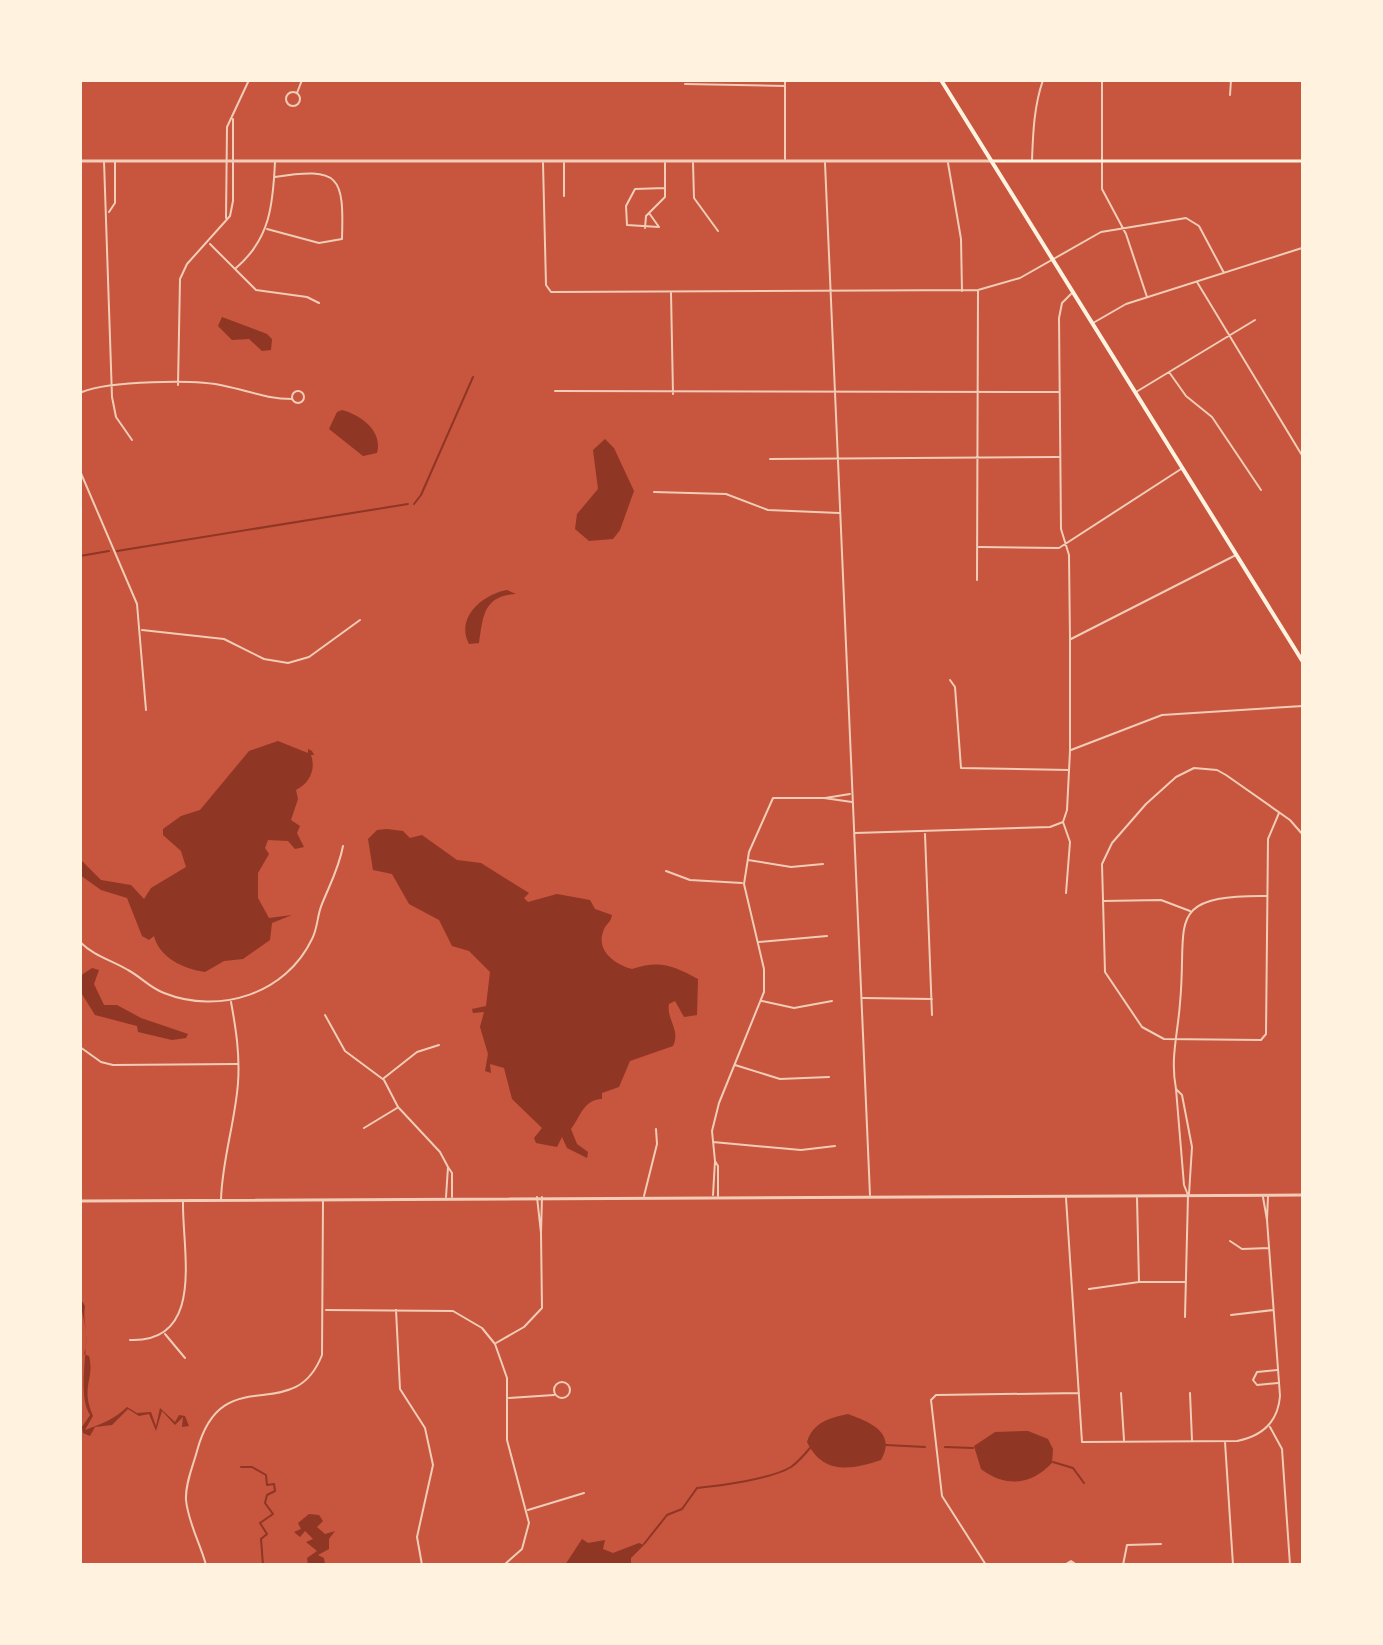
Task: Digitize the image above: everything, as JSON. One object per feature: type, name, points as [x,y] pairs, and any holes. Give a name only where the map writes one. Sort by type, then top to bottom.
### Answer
[{"type":"main road","points":[[943,81],[1303,662]]},
{"type":"main road","points":[[991,161],[1303,161]]},
{"type":"street","points":[[226,220],[227,127],[249,80]]},
{"type":"street","points":[[297,93],[302,80]]},
{"type":"street","points":[[785,80],[785,161]]},
{"type":"street","points":[[1032,161],[1033,119],[1038,113],[1043,80]]},
{"type":"street","points":[[1102,80],[1103,195],[1123,228],[1147,297]]},
{"type":"street","points":[[1230,95],[1231,80]]},
{"type":"street","points":[[685,84],[785,86]]},
{"type":"street","points":[[178,385],[180,279],[187,264],[209,243],[226,220],[233,201],[233,119]]},
{"type":"street","points":[[1303,137],[1303,307]]},
{"type":"street","points":[[80,161],[991,161]]},
{"type":"street","points":[[104,161],[104,202],[109,213],[112,384],[116,417],[132,440]]},
{"type":"street","points":[[109,213],[115,203],[115,161]]},
{"type":"street","points":[[234,269],[258,245],[267,229],[275,161]]},
{"type":"street","points":[[825,161],[870,1198]]},
{"type":"street","points":[[543,162],[546,285],[551,292],[978,290],[1016,280],[1095,235],[1190,219],[1200,228],[1224,273]]},
{"type":"street","points":[[564,162],[564,196]]},
{"type":"street","points":[[645,228],[649,213],[664,198],[665,162]]},
{"type":"street","points":[[693,162],[695,200],[718,231]]},
{"type":"street","points":[[947,162],[961,239],[962,291]]},
{"type":"street","points":[[267,229],[319,243],[341,240],[343,203],[341,188],[334,180],[327,175],[311,173],[275,177]]},
{"type":"street","points":[[649,213],[660,226],[627,226],[627,203],[638,188],[665,188]]},
{"type":"street","points":[[209,243],[234,269],[266,294],[307,297],[319,303]]},
{"type":"street","points":[[1092,324],[1123,305],[1302,248]]},
{"type":"street","points":[[1197,281],[1303,457]]},
{"type":"street","points":[[977,580],[978,290]]},
{"type":"street","points":[[671,291],[673,394]]},
{"type":"street","points":[[1066,893],[1070,842],[1063,822],[1070,751],[1069,555],[1061,529],[1059,312],[1064,300],[1073,293]]},
{"type":"street","points":[[1135,393],[1255,320]]},
{"type":"street","points":[[1169,372],[1186,396],[1212,417],[1261,490]]},
{"type":"street","points":[[81,393],[112,384],[219,385],[260,397],[292,399]]},
{"type":"street","points":[[555,391],[673,394],[1060,392]]},
{"type":"street","points":[[770,459],[1060,457]]},
{"type":"street","points":[[978,547],[1059,548],[1182,469]]},
{"type":"street","points":[[80,471],[114,556],[134,593],[146,710]]},
{"type":"street","points":[[654,492],[726,494],[765,509],[840,513]]},
{"type":"street","points":[[1070,639],[1236,555]]},
{"type":"street","points":[[140,630],[224,639],[264,659],[288,663],[309,657],[360,620]]},
{"type":"street","points":[[950,680],[955,687],[961,768],[1069,770]]},
{"type":"street","points":[[1070,751],[1162,715],[1303,706]]},
{"type":"street","points":[[1279,813],[1268,839],[1266,1034],[1261,1040],[1174,1040],[1156,1037],[1142,1027],[1105,972],[1102,864],[1112,843],[1146,804],[1185,771],[1200,767],[1217,770],[1279,813],[1303,835]]},
{"type":"street","points":[[715,1197],[718,1166],[712,1142],[714,1118],[761,1001],[764,969],[744,884],[747,860],[770,800],[852,794]]},
{"type":"street","points":[[824,798],[853,802]]},
{"type":"street","points":[[854,833],[1050,827],[1063,822]]},
{"type":"street","points":[[925,833],[932,1015]]},
{"type":"street","points":[[80,942],[92,953],[127,969],[165,994],[195,1002],[231,1001],[271,985],[304,953],[311,942],[323,899],[340,867],[343,846]]},
{"type":"street","points":[[747,860],[791,867],[823,864]]},
{"type":"street","points":[[666,871],[690,880],[744,884]]},
{"type":"street","points":[[1188,1196],[1184,1185],[1174,1040],[1180,1004],[1182,927],[1191,911],[1216,897],[1267,896]]},
{"type":"street","points":[[1102,901],[1172,901],[1191,911]]},
{"type":"street","points":[[757,943],[827,936]]},
{"type":"street","points":[[861,998],[932,999]]},
{"type":"street","points":[[221,1200],[222,1171],[235,1109],[238,1064],[231,1001]]},
{"type":"street","points":[[761,1001],[794,1008],[832,1001]]},
{"type":"street","points":[[325,1015],[345,1051],[383,1079],[398,1107],[440,1152],[452,1173],[452,1197]]},
{"type":"street","points":[[383,1079],[417,1052],[439,1045]]},
{"type":"street","points":[[80,1047],[101,1062],[113,1065],[238,1064]]},
{"type":"street","points":[[734,1065],[780,1079],[829,1077]]},
{"type":"street","points":[[1176,1089],[1182,1095],[1192,1154],[1185,1317]]},
{"type":"street","points":[[364,1128],[398,1107]]},
{"type":"street","points":[[644,1197],[657,1144],[656,1129]]},
{"type":"street","points":[[712,1142],[801,1150],[835,1146]]},
{"type":"street","points":[[1184,1154],[1192,1154]]},
{"type":"street","points":[[446,1197],[448,1167]]},
{"type":"street","points":[[80,1201],[1303,1195]]},
{"type":"street","points":[[1137,1196],[1139,1282]]},
{"type":"street","points":[[1066,1197],[1082,1442],[1225,1441],[1251,1438],[1269,1426],[1279,1406],[1279,1383],[1265,1196]]},
{"type":"street","points":[[495,1344],[524,1327],[542,1308],[539,1197]]},
{"type":"street","points":[[206,1565],[190,1519],[186,1494],[208,1420],[229,1401],[242,1396],[278,1394],[308,1380],[322,1355],[322,1199]]},
{"type":"street","points":[[130,1340],[145,1341],[164,1332],[179,1314],[184,1300],[187,1265],[182,1240],[183,1200]]},
{"type":"street","points":[[1230,1241],[1242,1249],[1270,1248]]},
{"type":"street","points":[[1089,1289],[1139,1282],[1186,1282]]},
{"type":"street","points":[[324,1310],[396,1308],[453,1311],[482,1328],[495,1344],[503,1359],[507,1440],[528,1510],[526,1542],[518,1555],[504,1565]]},
{"type":"street","points":[[396,1308],[400,1389],[425,1428],[433,1465],[417,1537],[422,1565]]},
{"type":"street","points":[[1231,1315],[1274,1310]]},
{"type":"street","points":[[164,1332],[185,1358]]},
{"type":"street","points":[[1278,1370],[1257,1372],[1253,1380],[1257,1385],[1279,1383]]},
{"type":"street","points":[[986,1565],[942,1496],[931,1400],[936,1395],[1080,1393]]},
{"type":"street","points":[[1121,1393],[1124,1441]]},
{"type":"street","points":[[1190,1393],[1192,1441]]},
{"type":"street","points":[[507,1398],[544,1398],[556,1394]]},
{"type":"street","points":[[1269,1426],[1282,1449],[1290,1565]]},
{"type":"street","points":[[1225,1441],[1233,1565]]},
{"type":"street","points":[[528,1510],[584,1493]]},
{"type":"street","points":[[1123,1565],[1127,1545],[1161,1544]]},
{"type":"street","points":[[1064,1565],[1071,1561],[1077,1565]]},
{"type":"shaded area","points":[[222,317],[267,334],[272,339],[271,350],[262,351],[249,339],[232,340],[218,326]]},
{"type":"shaded area","points":[[342,410],[356,416],[374,431],[377,453],[363,456],[329,429],[337,412]]},
{"type":"shaded area","points":[[605,439],[614,448],[634,491],[620,530],[613,539],[589,541],[575,529],[577,514],[598,489],[593,450]]},
{"type":"shaded area","points":[[507,590],[516,594],[497,599],[491,604],[484,617],[479,643],[469,644],[466,625],[474,609],[489,596]]},
{"type":"shaded area","points":[[278,741],[308,753],[308,749],[314,755],[311,755],[311,775],[296,790],[298,799],[291,820],[300,826],[297,833],[304,847],[295,849],[288,841],[268,840],[265,848],[269,854],[258,873],[258,898],[269,918],[292,915],[272,923],[270,940],[243,959],[224,961],[205,972],[188,968],[167,956],[154,936],[149,940],[142,936],[127,898],[101,890],[80,875],[80,859],[101,880],[131,885],[144,899],[151,888],[186,867],[181,851],[163,835],[163,829],[181,816],[200,810],[249,751]]},
{"type":"shaded area","points":[[377,830],[403,831],[410,838],[422,835],[457,860],[481,863],[529,893],[524,898],[528,902],[557,894],[590,900],[595,909],[612,915],[604,929],[602,945],[614,961],[632,969],[666,965],[698,979],[697,1015],[684,1017],[675,1001],[669,1004],[675,1035],[673,1046],[630,1061],[619,1087],[602,1093],[602,1099],[591,1102],[580,1114],[571,1129],[577,1144],[588,1152],[587,1158],[567,1148],[562,1137],[557,1147],[536,1143],[534,1138],[542,1128],[512,1099],[504,1068],[490,1064],[491,1073],[485,1071],[488,1054],[480,1027],[484,1012],[473,1013],[472,1009],[486,1006],[490,972],[469,951],[452,946],[439,920],[409,904],[392,874],[373,870],[368,839]]},
{"type":"shaded area","points":[[92,968],[99,970],[94,984],[104,1005],[117,1005],[141,1018],[188,1034],[186,1038],[172,1040],[138,1032],[137,1026],[95,1015],[80,991],[80,976]]},
{"type":"shaded area","points":[[80,1298],[85,1306],[86,1346],[85,1329]]},
{"type":"shaded area","points":[[85,1355],[89,1356],[88,1397],[93,1416],[85,1430],[112,1418],[127,1407],[137,1413],[151,1412],[156,1426],[160,1408],[175,1422],[179,1415],[185,1416],[189,1426],[182,1427],[183,1417],[175,1425],[162,1411],[156,1431],[149,1414],[139,1416],[128,1409],[112,1425],[95,1427],[90,1436],[83,1433],[82,1427],[90,1415],[84,1398]]},
{"type":"shaded area","points":[[848,1414],[872,1425],[883,1435],[886,1442],[881,1460],[839,1467],[821,1460],[814,1453],[807,1442],[813,1430],[829,1419]]},
{"type":"shaded area","points":[[1028,1431],[1048,1439],[1053,1449],[1052,1463],[1044,1470],[1027,1480],[1009,1481],[981,1469],[974,1446],[995,1432]]},
{"type":"shaded area","points":[[309,1514],[319,1515],[323,1521],[317,1527],[325,1534],[335,1531],[329,1539],[329,1549],[318,1555],[324,1558],[325,1565],[308,1565],[307,1558],[317,1551],[306,1542],[313,1539],[305,1531],[300,1537],[294,1532],[301,1529],[298,1523]]},
{"type":"shaded area","points":[[582,1539],[588,1543],[605,1540],[603,1549],[613,1553],[639,1543],[644,1545],[631,1558],[631,1565],[565,1565]]},
{"type":"waterway","points":[[414,504],[421,495],[473,377]]},
{"type":"waterway","points":[[117,551],[408,504]]},
{"type":"waterway","points":[[80,556],[109,551]]},
{"type":"waterway","points":[[886,1445],[925,1447]]},
{"type":"waterway","points":[[945,1447],[973,1448]]},
{"type":"waterway","points":[[644,1544],[667,1515],[682,1509],[697,1488],[771,1475],[794,1465],[810,1448]]},
{"type":"waterway","points":[[1053,1462],[1073,1468],[1084,1483]]},
{"type":"waterway","points":[[241,1467],[252,1467],[266,1475],[267,1485],[274,1484],[275,1491],[267,1495],[265,1503],[273,1514],[260,1523],[267,1534],[261,1539],[263,1565]]}]
